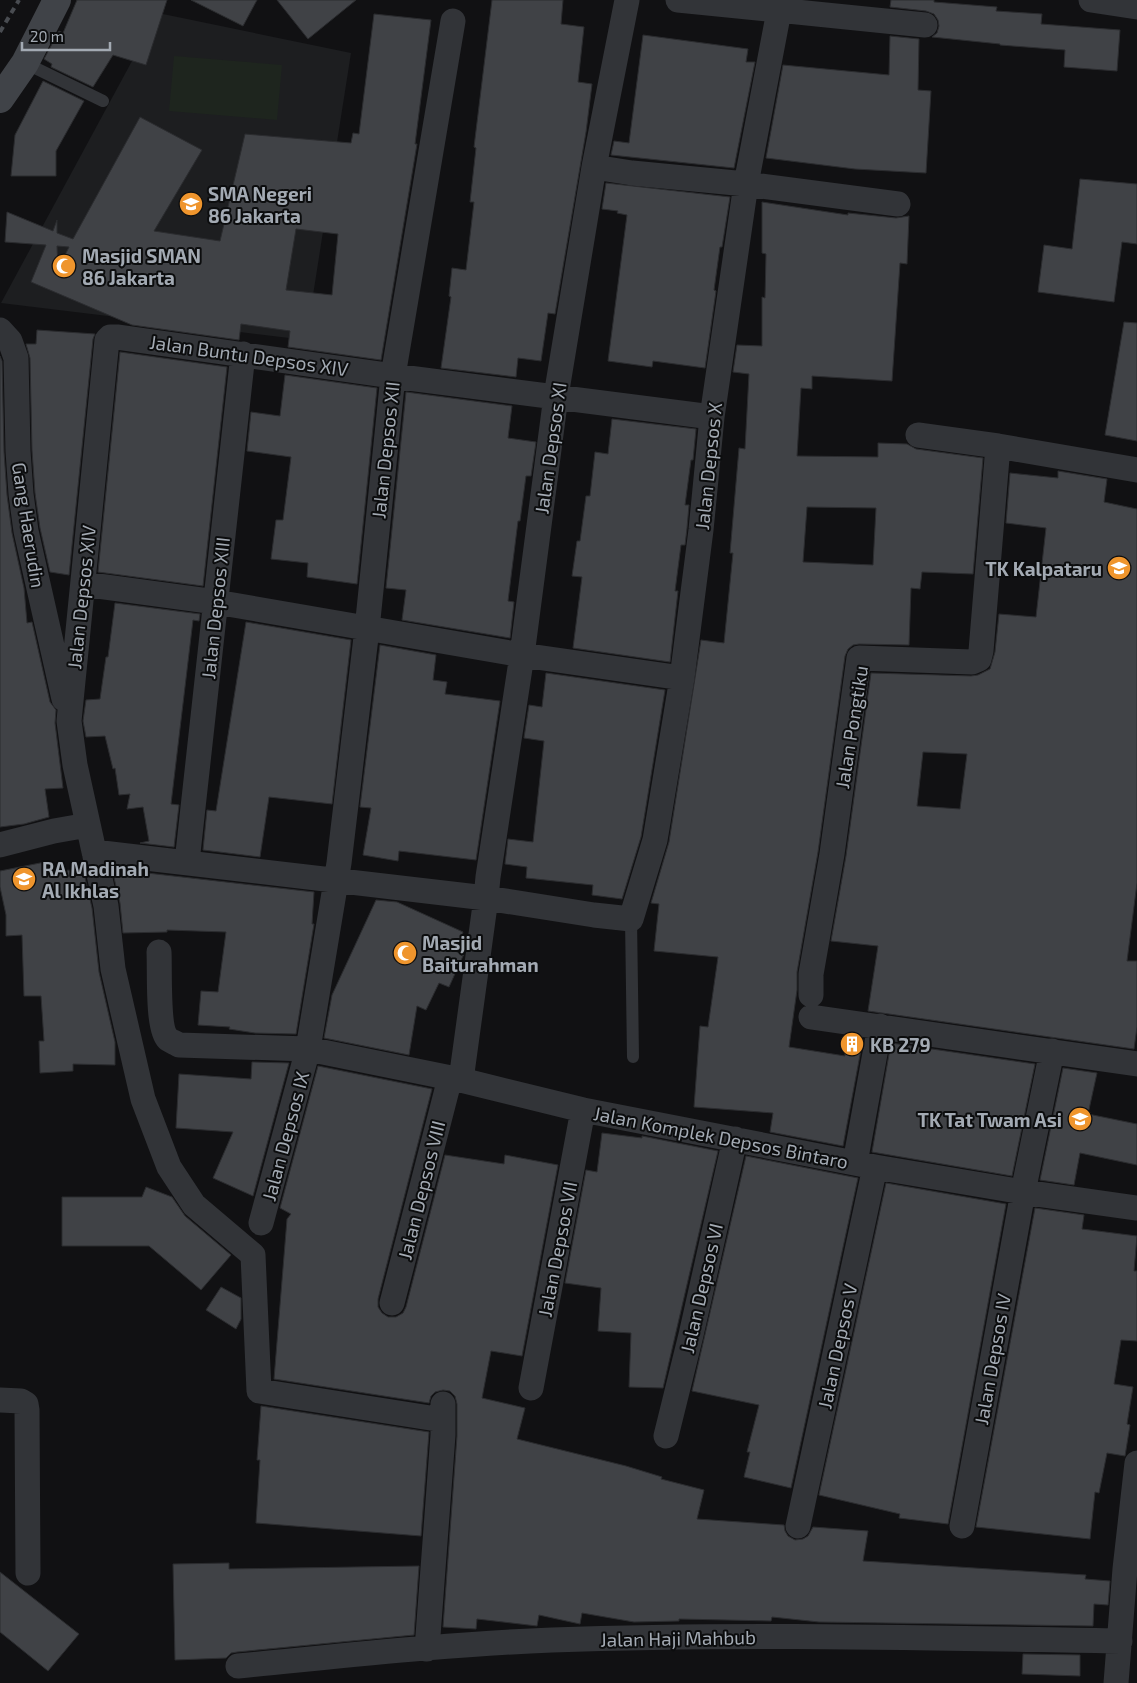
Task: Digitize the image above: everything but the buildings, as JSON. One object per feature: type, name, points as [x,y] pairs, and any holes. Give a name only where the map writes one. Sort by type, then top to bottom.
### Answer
[{"type":"street","points":[[0,99],[25,63],[57,0]]},
{"type":"street","name":"Jalan Depsos XI","points":[[486,898],[522,655],[556,396],[594,167],[627,0]]},
{"type":"street","points":[[678,0],[924,25]]},
{"type":"street","points":[[1091,0],[1137,7]]},
{"type":"street","name":"Jalan Depsos X","points":[[631,919],[655,840],[682,678],[701,530],[712,417],[746,184],[779,11]]},
{"type":"street","name":"Jalan Depsos XII","points":[[336,881],[367,629],[393,376],[453,21]]},
{"type":"street","points":[[594,167],[898,204]]},
{"type":"street","name":"Gang Haerudin","points":[[0,330],[10,341],[16,358],[18,451],[26,531],[68,721]]},
{"type":"street","name":"Jalan Buntu Depsos XIV","points":[[107,340],[117,336],[393,376],[712,417]]},
{"type":"street","name":"Jalan Depsos XIV","points":[[107,340],[68,721],[75,765],[106,906],[113,969],[128,1041],[143,1099],[168,1167],[194,1205],[253,1255],[259,1391],[443,1412],[427,1649]]},
{"type":"street","name":"Jalan Depsos XIII","points":[[187,862],[243,354]]},
{"type":"street","points":[[918,434],[1137,470]]},
{"type":"street","name":"Jalan Pongtiku","points":[[880,1026],[811,1006],[810,974],[832,854],[859,658],[972,662],[979,659],[998,446]]},
{"type":"street","points":[[83,584],[216,602],[522,655],[682,678]]},
{"type":"street","points":[[0,845],[54,831],[88,825]]},
{"type":"street","points":[[94,852],[486,898],[631,919]]},
{"type":"street","name":"Jalan Depsos IX","points":[[261,1223],[308,1049],[336,881]]},
{"type":"street","name":"Jalan Depsos VIII","points":[[392,1302],[456,1079],[486,898]]},
{"type":"street","name":"Jalan Komplek Depsos Bintaro","points":[[159,952],[160,1002],[163,1029],[168,1039],[179,1045],[308,1049],[456,1079],[583,1110],[865,1165],[1023,1192],[1137,1208]]},
{"type":"street","points":[[880,1026],[1137,1064]]},
{"type":"street","name":"Jalan Depsos V","points":[[798,1526],[865,1165],[880,1026]]},
{"type":"street","name":"Jalan Depsos IV","points":[[962,1526],[1023,1192],[1052,1052]]},
{"type":"street","name":"Jalan Depsos VII","points":[[531,1388],[583,1110]]},
{"type":"street","name":"Jalan Depsos VI","points":[[666,1436],[735,1139]]},
{"type":"street","points":[[0,1400],[21,1401],[26,1404],[28,1573]]},
{"type":"street","points":[[1116,1683],[1132,1536],[1137,1463]]},
{"type":"street","name":"Jalan Haji Mahbub","points":[[238,1666],[549,1640],[709,1636],[1120,1641]]},
{"type":"lane","points":[[25,63],[103,101]]},
{"type":"lane","points":[[631,919],[633,1057]]},
{"type":"shaded area","name":"SMA Negeri 86 Jakarta","points":[[158,13],[351,53],[306,340],[1,303]]},
{"type":"shaded area","points":[[174,56],[282,65],[277,120],[169,111]]},
{"type":"railway","points":[[0,32],[19,0]]},
{"type":"place","name":"SMA Negeri 86 Jakarta","points":[[191,204]]},
{"type":"place","name":"Masjid SMAN 86 Jakarta","points":[[64,266]]},
{"type":"place","name":"TK Kalpataru","points":[[1119,568]]},
{"type":"place","name":"RA Madinah Al Ikhlas","points":[[24,879]]},
{"type":"place","name":"Masjid Baiturahman","points":[[405,953]]},
{"type":"place","name":"KB 279","points":[[852,1044]]},
{"type":"place","name":"TK Tat Twam Asi","points":[[1080,1119]]}]
